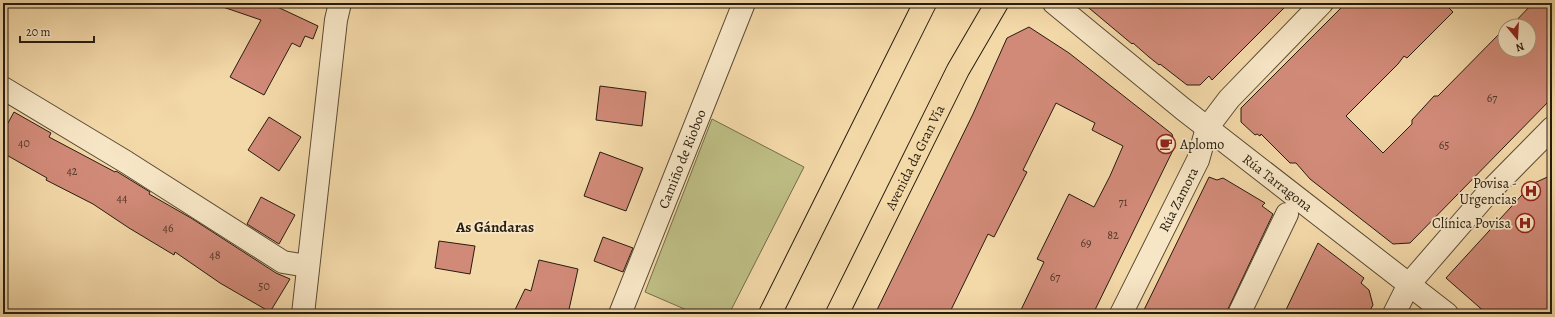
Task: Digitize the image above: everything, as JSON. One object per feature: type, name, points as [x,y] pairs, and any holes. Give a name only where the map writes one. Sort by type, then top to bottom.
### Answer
[{"type":"main road","points":[[770,314],[925,3]]},
{"type":"main road","name":"Avenida da Gran Vía","points":[[838,314],[958,70],[997,3]]},
{"type":"street","points":[[303,314],[307,266],[335,28],[340,3]]},
{"type":"street","name":"Camiño de Rioboo","points":[[620,314],[744,3]]},
{"type":"street","name":"Rúa Tarragona","points":[[1054,3],[1207,128],[1447,314]]},
{"type":"street","name":"Rúa Zamora","points":[[1121,314],[1198,160],[1207,128],[1229,99],[1322,3]]},
{"type":"street","points":[[3,88],[133,166],[283,262],[307,266]]},
{"type":"street","points":[[1394,314],[1409,284],[1487,194],[1552,128]]},
{"type":"street","points":[[1239,314],[1286,214]]},
{"type":"green space","points":[[712,119],[804,167],[729,314],[696,314],[645,292]]},
{"type":"building","points":[[220,3],[269,3],[318,26],[313,39],[305,36],[300,47],[292,43],[264,95],[230,77],[261,20],[220,6]]},
{"type":"building","points":[[1083,3],[1289,3],[1212,80],[1209,76],[1200,85],[1187,85],[1160,64],[1159,65],[1133,43],[1132,44]]},
{"type":"building","points":[[1346,3],[1444,3],[1453,12],[1407,58],[1404,56],[1398,64],[1346,116],[1383,153],[1412,124],[1412,120],[1434,96],[1438,96],[1497,36],[1497,58],[1537,58],[1537,18],[1519,18],[1533,3],[1552,3],[1552,98],[1410,243],[1393,244],[1310,179],[1296,163],[1290,163],[1261,134],[1260,136],[1257,134],[1255,135],[1241,122],[1241,108]]},
{"type":"building","points":[[1029,27],[1069,53],[1172,134],[1175,146],[1093,314],[1019,314],[1044,262],[1037,259],[1069,194],[1094,207],[1123,146],[1092,130],[1095,123],[1056,103],[1023,170],[1027,172],[994,237],[988,234],[949,314],[875,314],[973,114],[1007,38]]},
{"type":"building","points":[[600,86],[646,92],[642,126],[596,120]]},
{"type":"building","points":[[14,112],[51,133],[49,137],[115,172],[116,171],[150,192],[149,194],[191,218],[276,273],[290,279],[270,312],[220,283],[175,252],[174,255],[93,204],[46,180],[47,178],[3,153],[3,132]]},
{"type":"building","points":[[269,117],[301,137],[279,171],[248,150]]},
{"type":"building","points":[[600,152],[643,168],[626,211],[584,196]]},
{"type":"building","name":"Clínica Povisa","points":[[1552,175],[1552,314],[1487,314],[1446,278],[1532,184]]},
{"type":"building","points":[[1209,177],[1217,180],[1223,178],[1265,203],[1262,206],[1273,214],[1227,314],[1142,314]]},
{"type":"building","points":[[261,197],[295,215],[279,244],[247,224]]},
{"type":"building","points":[[603,237],[633,248],[623,272],[594,261]]},
{"type":"building","points":[[439,241],[475,246],[470,274],[435,268]]},
{"type":"building","points":[[1318,243],[1364,278],[1361,283],[1369,290],[1373,305],[1368,314],[1284,314]]},
{"type":"building","points":[[539,260],[578,269],[568,314],[513,314],[525,289],[531,291]]},
{"type":"place","name":"Aplomo","points":[[1166,144]]},
{"type":"place","name":"Povisa - Urgencias","points":[[1531,191]]},
{"type":"place","name":"Clínica Povisa","points":[[1525,223]]},
{"type":"district","name":"As Gándaras","points":[[495,227]]}]
